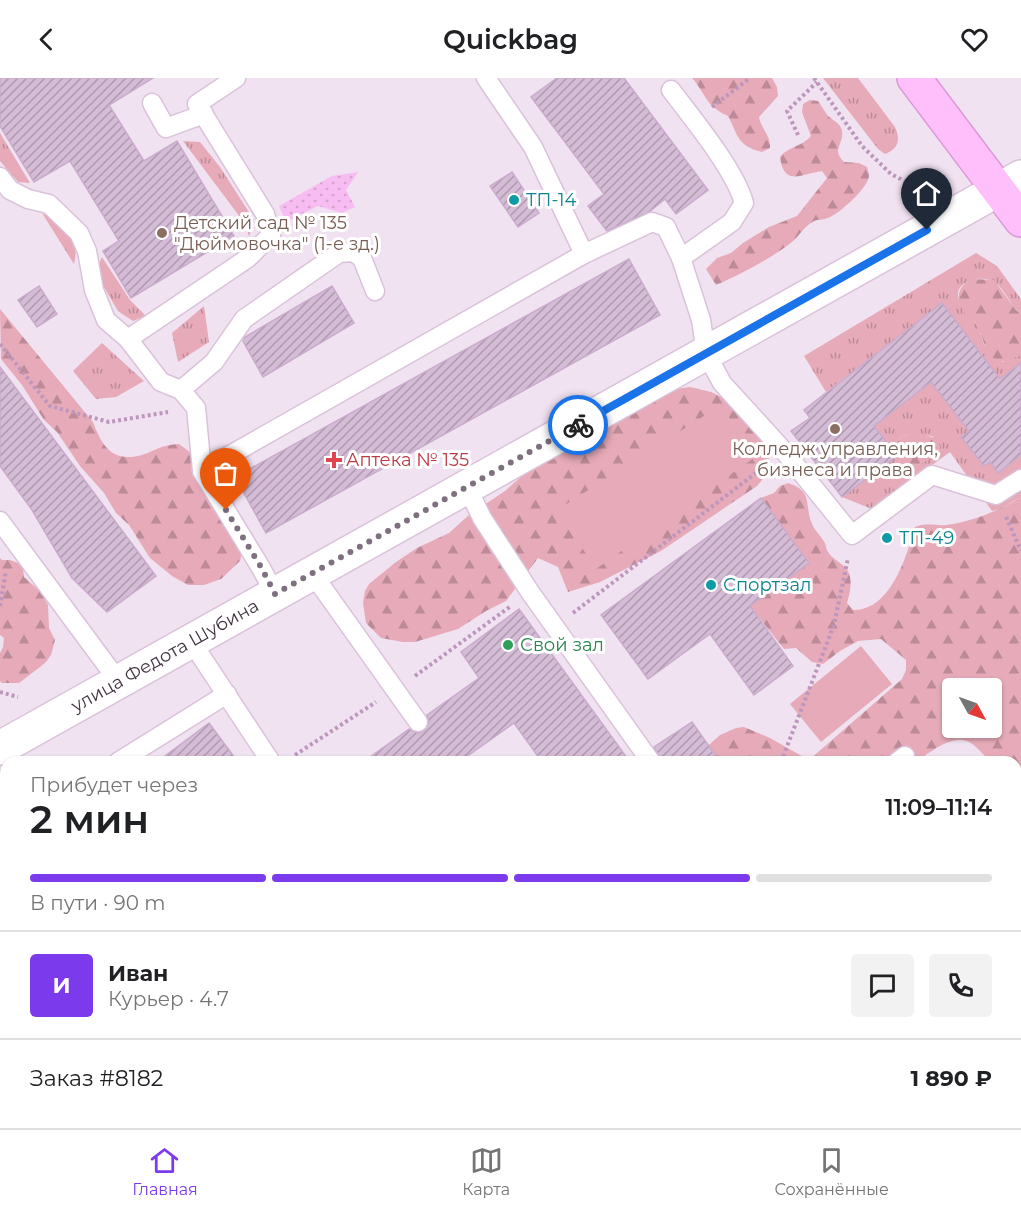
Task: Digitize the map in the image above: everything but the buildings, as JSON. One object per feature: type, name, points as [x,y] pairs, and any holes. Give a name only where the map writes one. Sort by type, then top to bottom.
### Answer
[{"type":"main road","points":[[914,78],[1010,183],[1021,220]]},
{"type":"street","name":"улица Федота Шубина","points":[[0,748],[1010,183]]},
{"type":"lane","points":[[128,339],[248,258],[271,235],[265,214],[197,104],[236,78]]},
{"type":"lane","points":[[496,81],[533,147],[584,254]]},
{"type":"lane","points":[[671,90],[740,188],[744,203],[732,222],[681,258]]},
{"type":"lane","points":[[152,103],[166,128],[204,114]]},
{"type":"lane","points":[[0,177],[10,190],[28,199],[49,204],[80,233],[87,251],[94,290],[106,320],[128,339],[161,382],[181,390],[196,408],[202,471],[275,594]]},
{"type":"lane","points":[[202,471],[584,254],[652,222],[666,227],[681,258],[701,320],[706,353],[722,383],[784,451],[852,535],[932,475],[996,495],[1021,479]]},
{"type":"lane","points":[[181,390],[214,362],[244,319],[339,253],[353,252],[362,258],[375,291]]},
{"type":"lane","points":[[467,487],[482,518],[530,592],[647,756]]},
{"type":"lane","points":[[0,521],[119,682]]},
{"type":"lane","points":[[312,573],[418,722]]},
{"type":"lane","points":[[191,641],[267,756]]},
{"type":"lane","points":[[128,756],[226,694]]},
{"type":"path","points":[[694,120],[750,78]]},
{"type":"path","points":[[798,135],[788,111],[815,80],[862,146],[891,174],[928,193]]},
{"type":"path","points":[[0,344],[50,406],[110,422],[196,408]]},
{"type":"path","points":[[556,626],[784,451]]},
{"type":"path","points":[[996,495],[1021,551]]},
{"type":"path","points":[[783,756],[834,625],[852,535]]},
{"type":"path","points":[[0,692],[18,697]]},
{"type":"green space","points":[[692,78],[772,78],[777,87],[778,96],[759,117],[769,139],[770,148],[762,152],[743,143],[728,116],[710,104]]},
{"type":"green space","points":[[823,78],[858,78],[895,127],[898,140],[893,150],[885,154],[878,149]]},
{"type":"green space","points":[[810,100],[818,101],[828,115],[840,125],[842,136],[838,154],[840,158],[844,162],[859,163],[867,167],[869,176],[864,187],[833,216],[813,221],[792,242],[775,254],[716,285],[706,269],[717,258],[731,253],[769,227],[797,216],[827,178],[822,171],[801,176],[790,175],[785,172],[780,157],[811,136],[802,112],[803,104]]},
{"type":"green space","points":[[0,133],[30,183],[18,182],[0,161]]},
{"type":"green space","points":[[183,141],[200,142],[220,167],[254,220],[249,237],[246,225]]},
{"type":"green space","points":[[42,213],[69,232],[75,246],[74,264]]},
{"type":"green space","points":[[976,253],[997,266],[1021,299],[1021,314],[1003,291],[987,279],[972,280],[961,287],[958,292],[960,303],[978,326],[985,346],[989,350],[1002,362],[1021,355],[1021,363],[1000,379],[942,303],[826,392],[804,356]]},
{"type":"green space","points":[[102,257],[130,300],[146,316],[133,321],[118,311],[95,272]]},
{"type":"green space","points":[[973,279],[994,280],[1021,314],[1021,355],[1007,361],[999,361],[987,351],[977,326],[963,311],[959,300],[960,290]]},
{"type":"green space","points":[[204,306],[209,342],[178,362],[172,333]]},
{"type":"green space","points":[[0,309],[93,422],[105,445],[116,454],[132,457],[179,444],[202,461],[239,454],[240,461],[231,475],[234,505],[229,519],[242,553],[240,561],[221,579],[204,585],[188,585],[172,576],[150,558],[129,525],[116,513],[104,493],[80,466],[57,432],[44,420],[22,385],[1,359]]},
{"type":"green space","points":[[102,343],[144,381],[116,397],[96,399],[73,371]]},
{"type":"green space","points":[[931,382],[969,431],[961,437],[984,466],[990,462],[998,473],[1021,455],[1021,497],[992,511],[950,452],[872,509],[842,497],[896,456],[874,426]],"holes":[[[909,434],[932,436],[940,447],[924,462],[903,458],[896,445],[901,437]]]},
{"type":"green space","points":[[690,387],[711,392],[727,400],[760,431],[772,468],[757,486],[661,551],[600,582],[568,592],[558,567],[538,558],[506,601],[458,629],[415,642],[403,642],[381,638],[366,623],[363,603],[365,591],[369,584],[396,562],[417,548],[449,533],[469,515],[505,491],[541,459],[667,390]]},
{"type":"green space","points":[[721,405],[754,458],[596,569],[557,510]]},
{"type":"green space","points":[[909,434],[932,437],[936,439],[940,447],[918,465],[908,466],[903,463],[902,453],[896,445],[901,437]]},
{"type":"green space","points":[[788,483],[802,490],[807,500],[813,527],[825,543],[830,555],[850,575],[851,583],[847,603],[853,610],[866,608],[887,592],[902,566],[915,527],[966,521],[995,511],[1021,497],[1021,756],[985,756],[969,742],[956,740],[941,745],[924,756],[814,756],[902,679],[906,670],[906,660],[881,639],[858,641],[823,664],[812,662],[796,648],[784,649],[750,606],[809,563],[761,498],[774,493],[780,486]]},
{"type":"green space","points":[[0,558],[18,563],[23,569],[24,577],[41,592],[48,605],[49,628],[55,640],[51,655],[46,662],[19,683],[0,681],[0,653],[4,638],[0,635]]},
{"type":"green space","points":[[861,646],[892,684],[821,742],[790,704]]},
{"type":"green space","points":[[744,727],[770,738],[802,756],[697,756],[720,735]]},
{"type":"sand","points":[[358,172],[346,190],[355,207],[342,213],[318,206],[286,222],[279,206],[332,176]]},
{"type":"way so far","points":[[226,510],[275,594],[578,425]]},
{"type":"place","name":"ТП-14","points":[[514,200]]},
{"type":"place","name":"Детский сад № 135 \"Дюймовочка\" (1-е зд.)","points":[[162,233]]},
{"type":"place","name":"Колледж управления, бизнеса и права","points":[[835,429]]},
{"type":"place","name":"Аптека № 135","points":[[334,460]]},
{"type":"place","name":"ТП-49","points":[[887,538]]},
{"type":"place","name":"Спортзал","points":[[711,585]]},
{"type":"place","name":"Свой зал","points":[[508,645]]},
{"type":"route","points":[[578,425],[927,230]]}]
